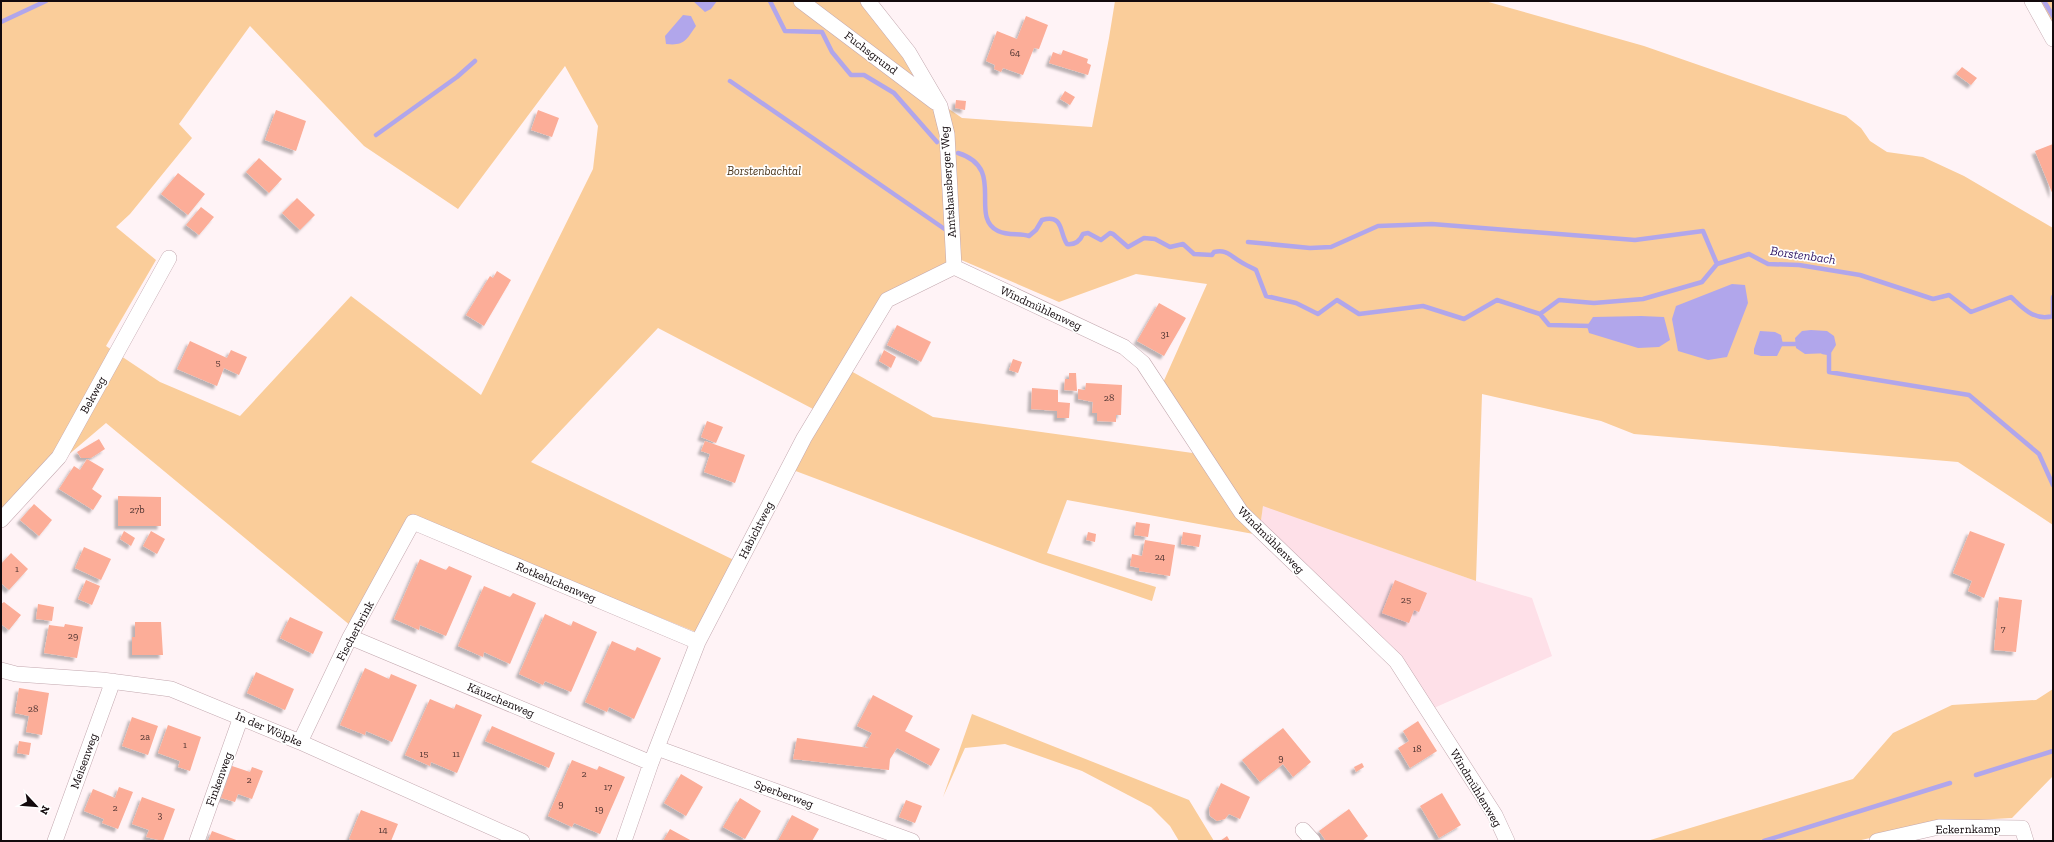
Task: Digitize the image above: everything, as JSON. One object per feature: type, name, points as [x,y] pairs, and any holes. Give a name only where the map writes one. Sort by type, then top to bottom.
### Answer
[{"type":"street","name":"Fuchsgrund","points":[[801,1],[940,106]]},
{"type":"street","name":"Amtshausberger Weg","points":[[868,1],[909,53],[940,106],[947,134],[954,267]]},
{"type":"street","points":[[2032,1],[2053,38]]},
{"type":"street","name":"Bekweg","points":[[1,520],[59,457],[169,258]]},
{"type":"street","name":"Habichtweg","points":[[624,841],[651,763],[698,642],[804,438],[887,300],[954,267]]},
{"type":"street","name":"Windmühlenweg","points":[[954,267],[1124,347],[1143,363],[1241,512],[1396,661],[1494,815],[1506,841]]},
{"type":"street","name":"Rotkehlchenweg","points":[[413,522],[698,642]]},
{"type":"street","name":"Fischerbrink","points":[[300,742],[350,637],[413,522]]},
{"type":"street","name":"Käuzchenweg","points":[[350,637],[651,763]]},
{"type":"street","name":"In der Wölpke","points":[[1,670],[16,674],[113,681],[171,689],[300,742],[522,841]]},
{"type":"street","name":"Meisenweg","points":[[55,841],[113,681]]},
{"type":"street","name":"Finkenweg","points":[[197,841],[241,717]]},
{"type":"street","name":"Sperberweg","points":[[657,748],[912,841]]},
{"type":"street","name":"Eckernkamp","points":[[1877,841],[1939,827],[1946,827],[2022,828],[2026,841]]},
{"type":"shaded area","points":[[693,1],[717,1],[711,9],[705,12]]},
{"type":"shaded area","points":[[683,15],[691,16],[696,26],[690,35],[681,43],[666,44],[665,36]]},
{"type":"shaded area","points":[[1732,284],[1745,285],[1748,303],[1727,357],[1708,360],[1678,351],[1672,319],[1676,306]]},
{"type":"shaded area","points":[[1593,317],[1664,317],[1670,340],[1659,347],[1638,348],[1589,333],[1587,326]]},
{"type":"shaded area","points":[[1760,331],[1775,332],[1781,335],[1783,344],[1777,356],[1761,356],[1754,354],[1754,349]]},
{"type":"shaded area","points":[[1802,331],[1827,331],[1834,336],[1836,345],[1831,353],[1805,354],[1796,348],[1795,338]]},
{"type":"shaded area","points":[[1263,505],[1476,581],[1532,598],[1552,656],[1427,711],[1392,663],[1259,535]]},
{"type":"green space","name":"Borstenbachtal","points":[[1,1],[862,1],[936,100],[962,118],[1092,127],[1115,1],[1485,1],[1644,46],[1846,116],[1861,128],[1870,141],[1887,152],[1923,157],[1964,176],[2053,228],[2053,525],[1958,462],[1634,434],[1601,421],[1482,394],[1476,581],[1263,506],[1259,535],[1067,500],[1047,553],[1156,587],[1152,601],[1040,563],[785,467],[815,410],[658,328],[531,462],[736,561],[698,633],[414,517],[351,626],[106,423],[1,512]],"holes":[[[250,26],[364,146],[458,209],[565,66],[598,126],[593,169],[481,395],[351,296],[240,416],[160,382],[106,346],[156,260],[116,227],[130,214],[192,138],[179,124]],[[959,259],[1059,302],[1136,274],[1207,284],[1162,385],[1207,455],[933,417],[842,366],[882,294]]]},
{"type":"green space","points":[[2029,1],[2053,1],[2053,43]]},
{"type":"green space","points":[[2053,689],[2053,776],[2012,818],[1940,822],[1857,841],[1647,841],[1853,779],[1893,733],[1952,705],[2036,700]]},
{"type":"green space","points":[[972,714],[1189,800],[1214,841],[1179,841],[1170,826],[1151,807],[1082,771],[1005,744],[965,748],[943,797]]},
{"type":"building","points":[[1026,16],[1048,25],[1039,49],[1034,48],[1023,75],[1003,68],[1001,72],[994,69],[995,65],[986,61],[997,31],[1017,39]]},
{"type":"building","points":[[1063,50],[1088,59],[1087,63],[1091,65],[1088,75],[1049,63],[1053,52],[1061,55]]},
{"type":"building","points":[[1962,67],[1977,78],[1971,85],[1956,74]]},
{"type":"building","points":[[1065,91],[1075,97],[1070,105],[1060,99]]},
{"type":"building","points":[[956,100],[966,101],[965,110],[955,108]]},
{"type":"building","points":[[276,110],[306,121],[296,151],[265,140]]},
{"type":"building","points":[[538,110],[559,118],[552,137],[531,130]]},
{"type":"building","points":[[2053,144],[2053,195],[2035,151]]},
{"type":"building","points":[[259,158],[282,179],[269,193],[246,172]]},
{"type":"building","points":[[178,173],[205,194],[188,215],[161,194]]},
{"type":"building","points":[[297,198],[315,215],[300,230],[282,213]]},
{"type":"building","points":[[201,207],[214,217],[199,235],[186,225]]},
{"type":"building","points":[[497,271],[511,280],[484,326],[466,315],[490,276],[493,278]]},
{"type":"building","points":[[1159,303],[1186,318],[1164,356],[1137,341]]},
{"type":"building","points":[[897,325],[931,342],[921,362],[887,345]]},
{"type":"building","points":[[190,341],[227,358],[231,350],[247,357],[239,375],[224,368],[217,386],[177,369]]},
{"type":"building","points":[[884,350],[896,357],[891,368],[879,361]]},
{"type":"building","points":[[1013,359],[1022,362],[1018,373],[1009,370]]},
{"type":"building","points":[[1069,373],[1076,373],[1077,391],[1064,390],[1065,379],[1069,379]]},
{"type":"building","points":[[1086,383],[1122,385],[1121,415],[1116,415],[1116,422],[1097,421],[1097,413],[1092,413],[1093,402],[1078,399],[1078,389],[1085,390]]},
{"type":"building","points":[[1032,388],[1058,390],[1058,402],[1070,403],[1069,418],[1057,418],[1057,411],[1031,409]]},
{"type":"building","points":[[707,421],[723,427],[716,443],[701,437]]},
{"type":"building","points":[[99,439],[105,449],[91,458],[81,458],[77,452]]},
{"type":"building","points":[[705,441],[745,455],[735,483],[704,472],[710,454],[701,451]]},
{"type":"building","points":[[87,459],[104,469],[92,489],[102,496],[93,510],[59,489],[74,466],[80,470]]},
{"type":"building","points":[[118,496],[161,497],[161,526],[118,526]]},
{"type":"building","points":[[34,504],[52,520],[39,536],[20,520]]},
{"type":"building","points":[[1136,522],[1150,524],[1148,537],[1134,535]]},
{"type":"building","points":[[124,531],[135,538],[131,546],[120,539]]},
{"type":"building","points":[[151,531],[165,539],[157,554],[143,546]]},
{"type":"building","points":[[1970,531],[2005,544],[1984,598],[1968,591],[1972,581],[1953,573]]},
{"type":"building","points":[[1088,532],[1096,534],[1095,542],[1086,540]]},
{"type":"building","points":[[1183,532],[1201,535],[1199,547],[1181,544]]},
{"type":"building","points":[[1145,540],[1175,545],[1170,576],[1139,571],[1139,568],[1130,566],[1132,554],[1142,556]]},
{"type":"building","points":[[84,547],[111,559],[101,580],[75,568]]},
{"type":"building","points":[[11,553],[28,569],[9,590],[1,583],[1,564]]},
{"type":"building","points":[[420,559],[446,570],[449,566],[472,576],[446,636],[420,625],[419,630],[394,619]]},
{"type":"building","points":[[86,580],[100,586],[92,605],[78,599]]},
{"type":"building","points":[[1395,580],[1427,593],[1419,612],[1414,610],[1409,623],[1382,613]]},
{"type":"building","points":[[484,586],[510,597],[513,593],[536,603],[510,664],[484,652],[483,657],[458,646]]},
{"type":"building","points":[[1999,597],[2022,600],[2016,652],[1994,650]]},
{"type":"building","points":[[4,602],[21,615],[9,630],[1,624],[1,604]]},
{"type":"building","points":[[38,604],[54,607],[52,621],[36,619]]},
{"type":"building","points":[[545,614],[571,626],[573,621],[597,632],[571,692],[545,681],[543,685],[519,674]]},
{"type":"building","points":[[290,617],[323,632],[313,654],[280,638]]},
{"type":"building","points":[[135,622],[161,622],[163,655],[132,655],[132,637],[135,637]]},
{"type":"building","points":[[65,624],[83,627],[77,658],[44,653],[49,625],[64,627]]},
{"type":"building","points":[[612,641],[635,651],[637,647],[661,658],[634,719],[609,707],[607,712],[585,702]]},
{"type":"building","points":[[365,668],[389,679],[391,674],[417,685],[392,742],[366,731],[365,735],[340,725]]},
{"type":"building","points":[[256,672],[294,689],[285,710],[247,693]]},
{"type":"building","points":[[19,688],[49,693],[42,735],[26,732],[29,716],[15,713]]},
{"type":"building","points":[[873,695],[913,716],[905,731],[940,749],[931,766],[897,748],[890,759],[889,770],[793,759],[797,738],[869,748],[865,746],[872,733],[857,726]]},
{"type":"building","points":[[430,699],[454,709],[456,704],[482,715],[457,773],[431,762],[430,766],[405,755]]},
{"type":"building","points":[[132,717],[158,726],[148,755],[122,746]]},
{"type":"building","points":[[1418,721],[1437,751],[1410,768],[1398,748],[1409,741],[1403,731]]},
{"type":"building","points":[[168,725],[201,737],[190,771],[178,767],[180,761],[158,753]]},
{"type":"building","points":[[492,726],[555,753],[549,768],[485,741]]},
{"type":"building","points":[[1283,728],[1311,762],[1293,777],[1283,764],[1260,782],[1242,760]]},
{"type":"building","points":[[19,741],[31,743],[29,755],[17,753]]},
{"type":"building","points":[[572,760],[597,770],[599,766],[625,777],[600,834],[574,823],[572,827],[548,816]]},
{"type":"building","points":[[1362,763],[1364,767],[1356,772],[1354,767]]},
{"type":"building","points":[[232,766],[250,772],[252,767],[263,771],[252,799],[238,794],[235,802],[221,798]]},
{"type":"building","points":[[681,774],[703,787],[686,816],[664,803]]},
{"type":"building","points":[[1221,783],[1250,797],[1240,819],[1229,814],[1225,819],[1217,821],[1210,816],[1209,808]]},
{"type":"building","points":[[119,787],[133,792],[118,829],[102,823],[104,819],[84,811],[93,789],[115,798]]},
{"type":"building","points":[[1442,793],[1461,825],[1439,838],[1420,806]]},
{"type":"building","points":[[142,797],[175,809],[163,841],[146,837],[149,830],[132,824]]},
{"type":"building","points":[[740,798],[761,811],[745,839],[723,827]]},
{"type":"building","points":[[906,800],[922,806],[915,823],[899,817]]},
{"type":"building","points":[[1349,809],[1368,836],[1362,841],[1326,841],[1319,831]]},
{"type":"building","points":[[361,810],[398,824],[391,841],[355,841],[349,839]]},
{"type":"building","points":[[792,815],[819,829],[812,841],[778,841]]},
{"type":"building","points":[[670,829],[692,841],[663,841]]},
{"type":"building","points":[[212,831],[239,841],[208,841]]},
{"type":"building","points":[[1227,836],[1230,841],[1220,841]]},
{"type":"waterway","points":[[1,22],[46,1]]},
{"type":"waterway","name":"Borstenbach","points":[[770,1],[785,31],[822,32],[832,52],[851,75],[864,75],[894,93],[937,142]]},
{"type":"waterway","points":[[2044,1],[2053,16]]},
{"type":"waterway","points":[[376,135],[457,77],[475,61]]},
{"type":"waterway","points":[[730,81],[946,230]]},
{"type":"waterway","name":"Borstenbach","points":[[958,153],[973,160],[981,169],[984,180],[986,215],[990,224],[998,231],[1029,236],[1036,230],[1042,220],[1049,219],[1054,220],[1060,225],[1067,244],[1077,242],[1083,234],[1088,233],[1101,240],[1110,233],[1128,247],[1144,238],[1155,239],[1170,247],[1183,244],[1194,254],[1212,255],[1214,252],[1222,251],[1256,270],[1266,296],[1296,303],[1318,314],[1337,300],[1359,314],[1423,306],[1464,319],[1497,300],[1540,314],[1559,300],[1594,303],[1643,299],[1702,282],[1717,264],[1749,254],[1768,264],[1799,265],[1860,275],[1933,299],[1949,295],[1971,312],[2011,297],[2030,313],[2040,317],[2053,316],[2053,297]]},
{"type":"waterway","points":[[1248,242],[1310,248],[1331,247],[1378,226],[1432,224],[1635,240],[1703,231],[1717,264]]},
{"type":"waterway","points":[[1540,314],[1549,325],[1591,326]]},
{"type":"waterway","points":[[1777,344],[1799,344]]},
{"type":"waterway","points":[[1823,352],[1829,353],[1829,372],[1969,395],[2039,454],[2053,485]]},
{"type":"waterway","points":[[1976,775],[2053,751]]},
{"type":"waterway","points":[[1764,841],[1950,783]]}]
